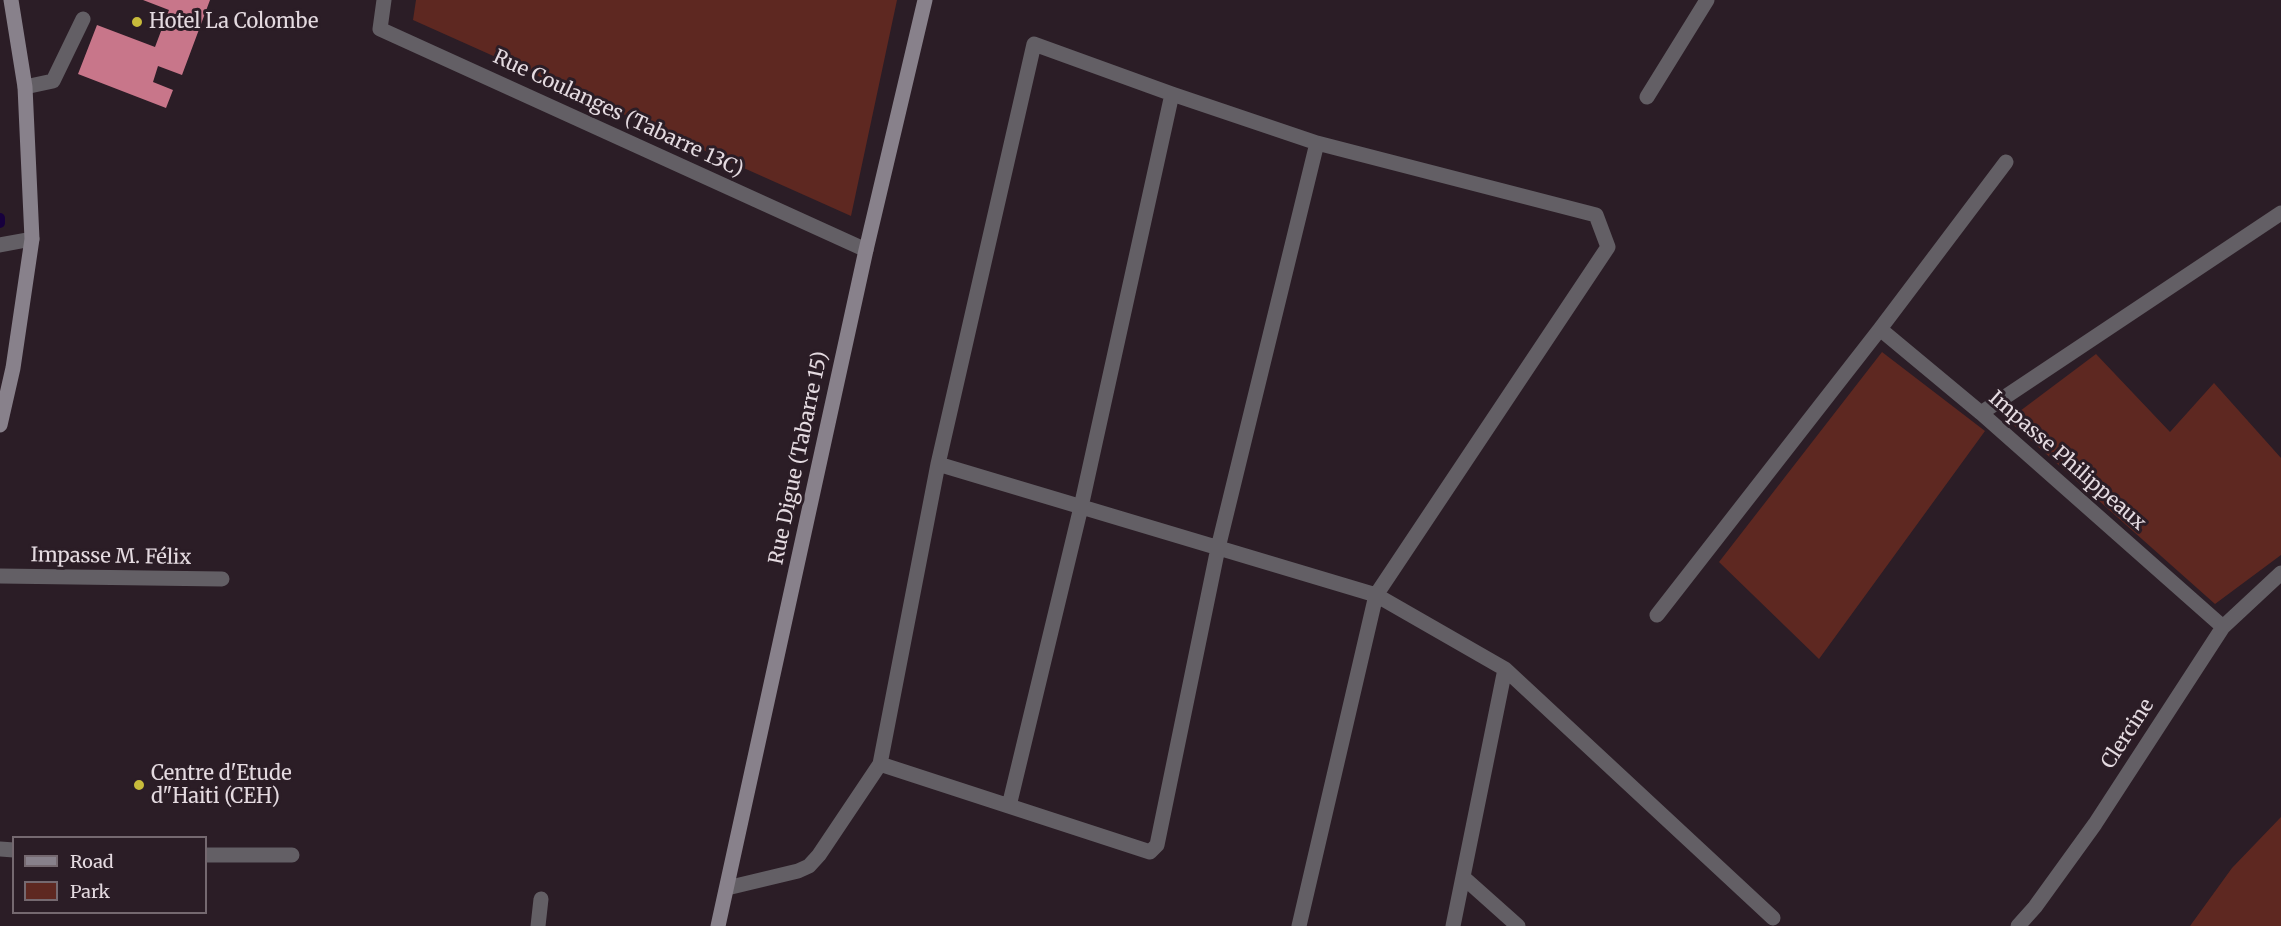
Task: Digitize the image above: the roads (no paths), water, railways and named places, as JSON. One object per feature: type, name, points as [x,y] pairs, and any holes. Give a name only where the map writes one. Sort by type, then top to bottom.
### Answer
[{"type":"street","points":[[0,425],[13,368],[32,239],[25,87],[11,0]]},
{"type":"street","name":"Rue Coulanges (Tabarre 13C)","points":[[384,0],[380,29],[866,250]]},
{"type":"street","name":"Rue Digue (Tabarre 15)","points":[[718,926],[866,250],[925,0]]},
{"type":"street","points":[[1647,97],[1707,0]]},
{"type":"street","points":[[25,87],[52,81],[83,19]]},
{"type":"street","points":[[726,888],[798,871],[808,866],[819,855],[880,764],[938,464],[1034,44],[1317,143],[1596,215],[1608,248],[1376,595],[1299,926]]},
{"type":"street","points":[[1009,806],[1081,507],[1172,94]]},
{"type":"street","points":[[880,764],[1150,852],[1157,845],[1218,548],[1317,143]]},
{"type":"street","points":[[1657,615],[1880,329],[2006,162]]},
{"type":"street","points":[[1981,413],[2281,213]]},
{"type":"street","points":[[0,245],[32,239]]},
{"type":"street","name":"Impasse Philippeaux","points":[[1880,329],[1981,413],[2223,627]]},
{"type":"street","points":[[938,464],[1376,595],[1505,669],[1773,918]]},
{"type":"street","name":"Clercine","points":[[2018,926],[2035,907],[2095,824],[2223,627],[2281,573]]},
{"type":"street","name":"Impasse M. Félix","points":[[0,576],[222,579]]},
{"type":"street","points":[[1453,926],[1505,669]]},
{"type":"street","points":[[207,855],[292,855]]},
{"type":"street","points":[[1463,877],[1518,926]]},
{"type":"street","points":[[538,926],[541,899]]},
{"type":"waterway","points":[[0,218],[0,223]]},
{"type":"place","name":"Hotel La Colombe","points":[[137,22]]},
{"type":"place","name":"Centre d'Etude d\"Haiti (CEH)","points":[[139,785]]}]
